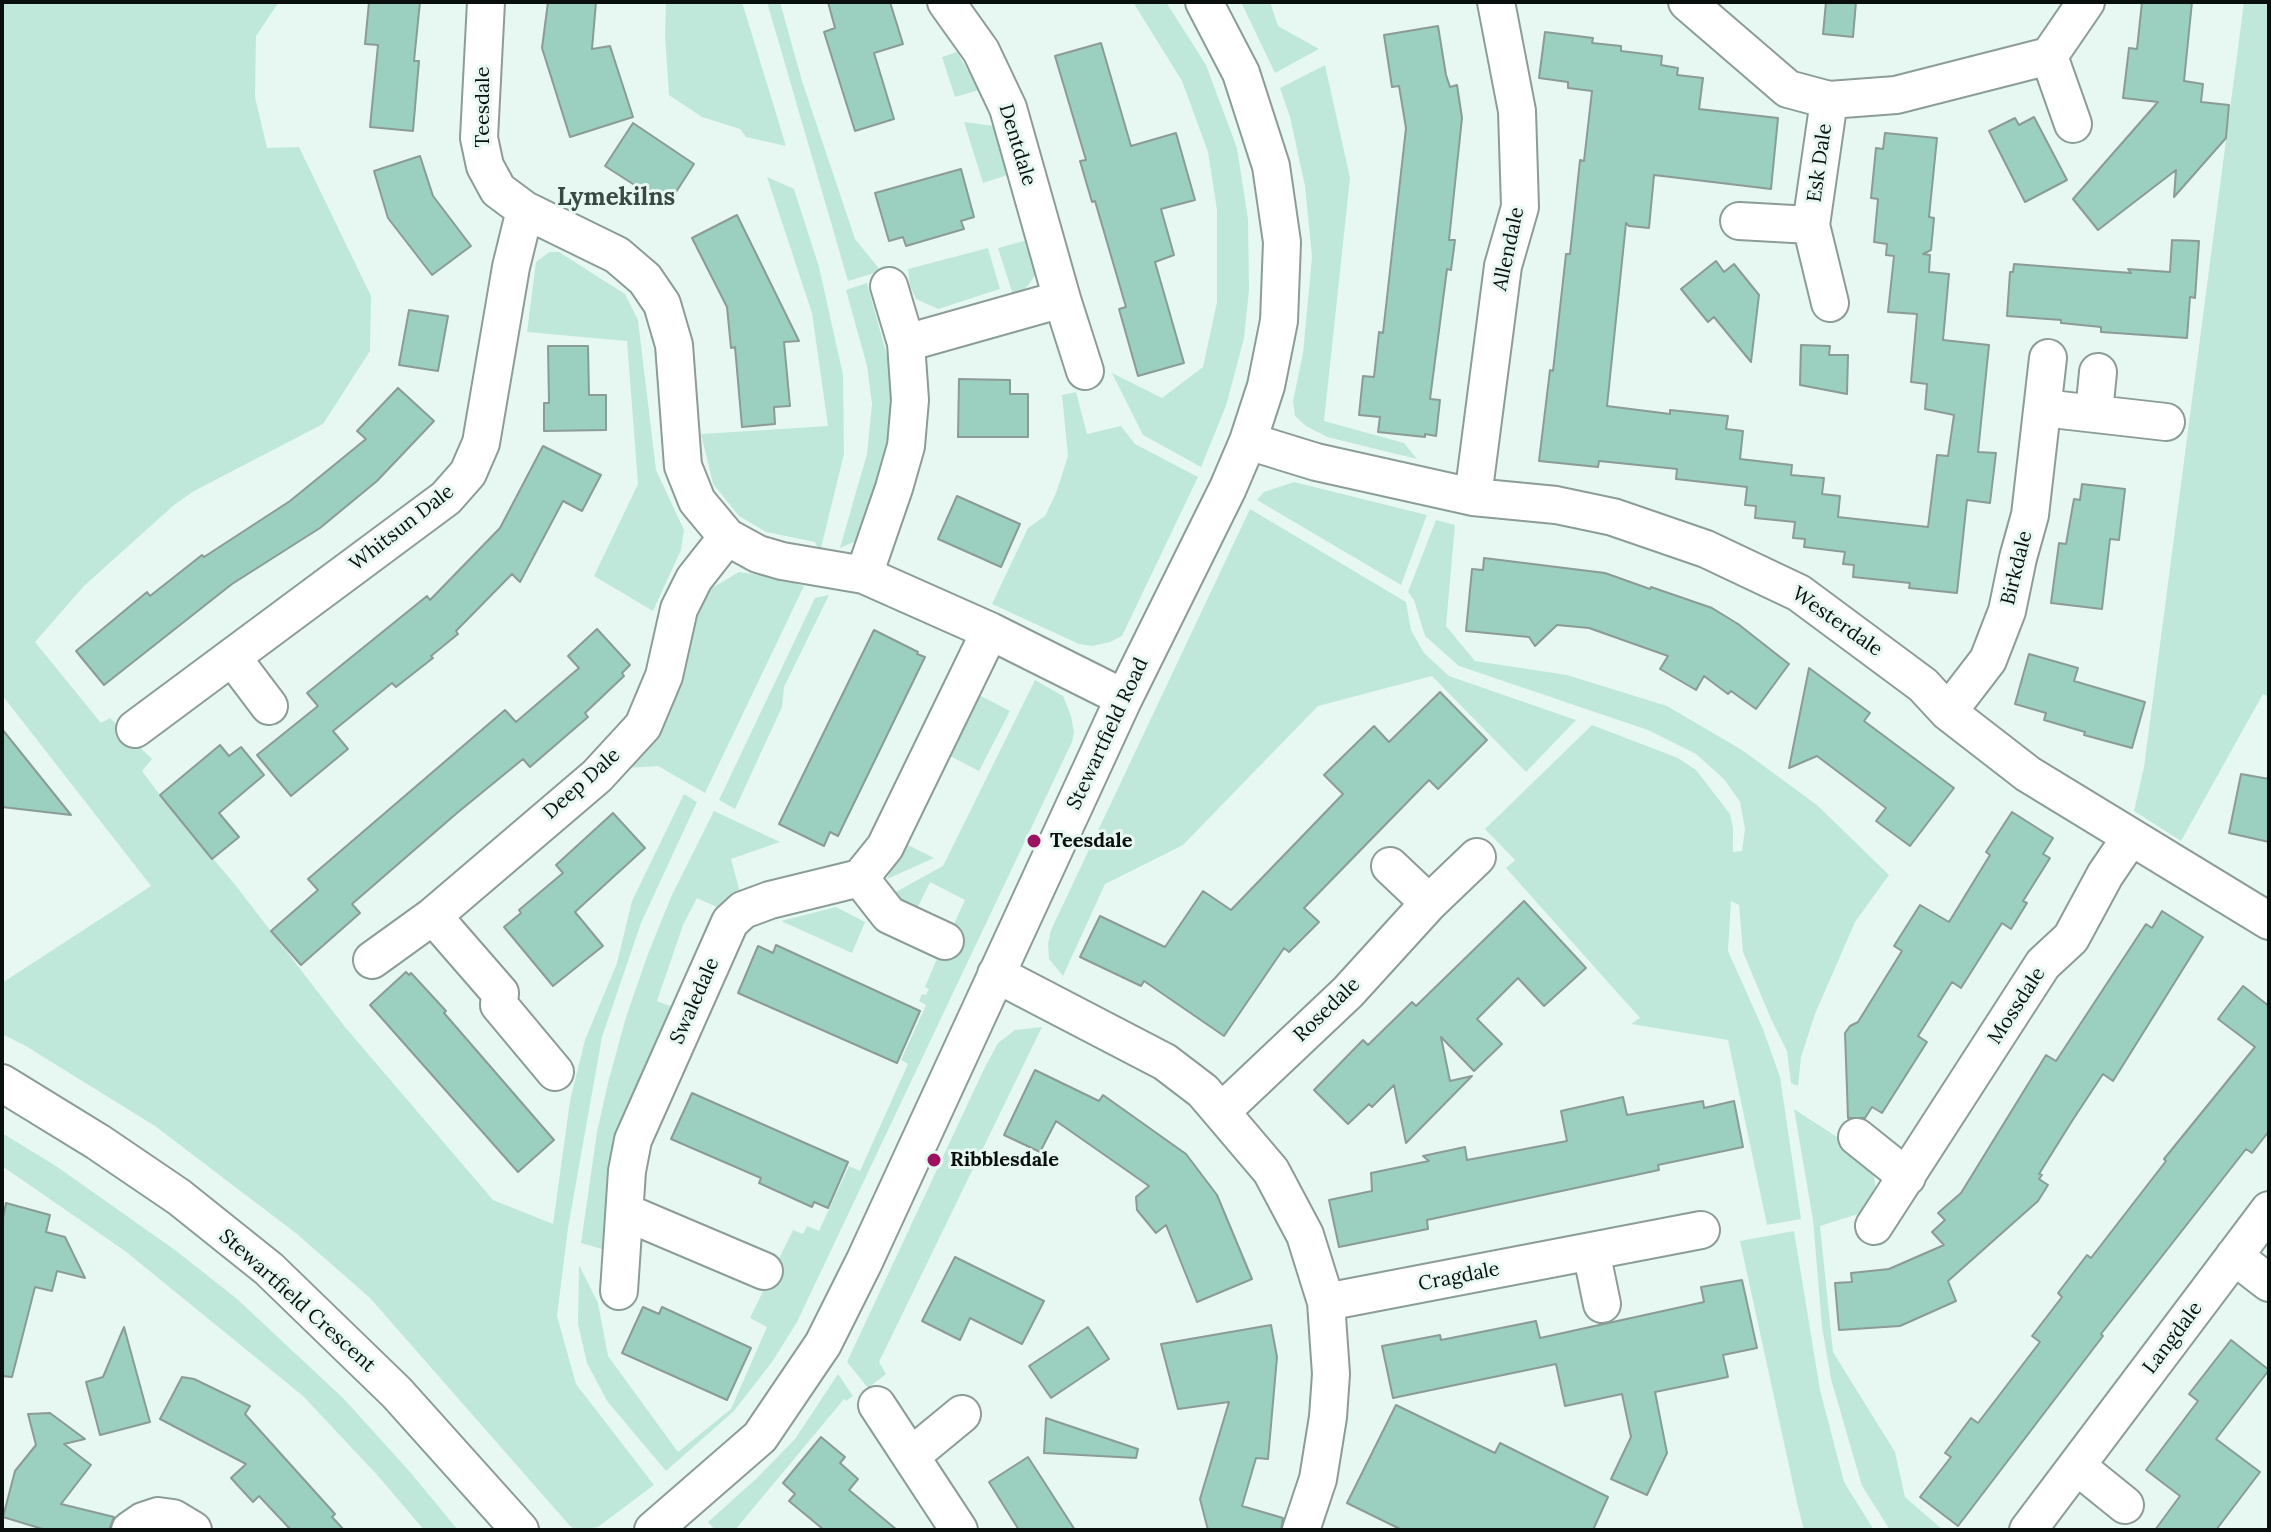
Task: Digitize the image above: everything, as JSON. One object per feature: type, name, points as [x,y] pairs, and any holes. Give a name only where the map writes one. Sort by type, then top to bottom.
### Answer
[{"type":"street","name":"Teesdale","points":[[486,2],[479,138],[485,166],[498,190],[525,210],[617,255],[645,279],[662,304],[674,345],[683,466],[697,501],[727,537],[758,554],[782,561],[864,575],[990,631],[1124,698]]},
{"type":"street","name":"Dentdale","points":[[946,2],[981,51],[1008,108],[1085,371]]},
{"type":"street","name":"Stewartfield Road","points":[[653,1530],[760,1437],[823,1344],[864,1262],[1124,698],[1228,488],[1248,441],[1266,386],[1279,321],[1282,242],[1267,153],[1241,73],[1204,2]]},
{"type":"street","name":"Allendale","points":[[1473,497],[1503,266],[1520,207],[1517,111],[1496,2]]},
{"type":"street","points":[[1687,2],[1788,89],[1829,100],[1896,95],[2049,56],[2086,2]]},
{"type":"street","points":[[2049,56],[2073,124]]},
{"type":"street","name":"Esk Dale","points":[[1829,100],[1811,225],[1830,303]]},
{"type":"street","name":"Whitsun Dale","points":[[135,729],[446,498],[468,473],[481,443],[511,267],[525,210]]},
{"type":"street","name":"Esk Dale","points":[[1739,221],[1811,225]]},
{"type":"street","points":[[864,575],[906,446],[910,400],[906,343],[889,286]]},
{"type":"street","points":[[906,343],[1062,299]]},
{"type":"street","name":"Birkdale","points":[[1948,712],[1988,660],[2007,611],[2030,515],[2048,358]]},
{"type":"street","points":[[2094,413],[2098,372]]},
{"type":"street","points":[[2043,408],[2166,422]]},
{"type":"street","name":"Westerdale","points":[[1248,441],[1316,462],[1473,497],[1556,505],[1613,517],[1706,549],[1799,593],[1923,685],[1948,712],[2028,774],[2269,921]]},
{"type":"street","name":"Deep Dale","points":[[372,960],[433,916],[597,776],[643,726],[664,676],[679,609],[694,579],[727,537]]},
{"type":"street","points":[[945,941],[889,915],[860,878],[885,847],[990,631]]},
{"type":"street","points":[[232,657],[269,706]]},
{"type":"street","name":"Mossdale","points":[[1874,1226],[2043,964],[2071,938],[2105,875],[2130,838]]},
{"type":"street","name":"Rosedale","points":[[1221,1112],[1348,992],[1429,903],[1477,857]]},
{"type":"street","points":[[1390,866],[1429,903]]},
{"type":"street","name":"Swaledale","points":[[619,1291],[627,1171],[633,1140],[730,922],[743,910],[770,900],[860,878]]},
{"type":"street","points":[[433,916],[500,993],[499,1005],[555,1072]]},
{"type":"street","points":[[996,974],[1165,1062],[1203,1091],[1271,1171],[1305,1235],[1326,1302],[1331,1374],[1328,1417],[1318,1479],[1301,1530]]},
{"type":"street","name":"Stewartfield Crescent","points":[[2,1083],[179,1197],[269,1269],[397,1393],[520,1530]]},
{"type":"street","points":[[1857,1137],[1907,1177]]},
{"type":"street","name":"Langdale","points":[[2028,1530],[2269,1210]]},
{"type":"street","points":[[625,1212],[764,1271]]},
{"type":"street","name":"Cragdale","points":[[1326,1302],[1701,1230]]},
{"type":"street","points":[[1591,1251],[1602,1304]]},
{"type":"street","points":[[2234,1256],[2269,1283]]},
{"type":"street","points":[[877,1405],[959,1530]]},
{"type":"street","points":[[911,1456],[962,1414]]},
{"type":"street","points":[[2078,1467],[2125,1505]]},
{"type":"street","points":[[130,1530],[158,1516],[173,1518],[193,1530]]},
{"type":"green space","points":[[2,2],[279,2],[256,36],[255,97],[267,148],[299,147],[371,296],[370,351],[323,424],[194,491],[174,505],[84,586],[35,642],[101,723],[110,718],[152,759],[142,771],[160,795],[236,886],[345,1027],[493,1200],[553,1224],[570,1101],[585,1040],[617,963],[632,901],[684,794],[697,802],[641,923],[602,1037],[568,1228],[557,1316],[576,1384],[654,1485],[598,1527],[577,1530],[570,1526],[370,1298],[297,1234],[155,1126],[2,1034],[2,983],[151,886],[2,695]]},
{"type":"green space","points":[[666,2],[742,2],[786,146],[746,137],[740,129],[702,117],[669,95]]},
{"type":"green space","points":[[767,2],[780,2],[802,81],[855,239],[881,271],[848,281]]},
{"type":"green space","points":[[1133,2],[1166,2],[1206,65],[1237,148],[1248,219],[1249,290],[1244,338],[1226,406],[1201,467],[1143,435],[1112,373],[1162,398],[1203,367],[1217,302],[1217,210],[1208,152],[1182,81]]},
{"type":"green space","points":[[1241,2],[1270,2],[1278,26],[1319,49],[1275,73]]},
{"type":"green space","points":[[2244,2],[2269,2],[2269,697],[2263,694],[2181,841],[2134,811],[2144,767]]},
{"type":"green space","points":[[957,52],[979,90],[955,97],[942,57]]},
{"type":"green space","points":[[1325,65],[1350,178],[1324,421],[1404,443],[1417,459],[1327,437],[1295,416],[1293,401],[1303,353],[1312,257],[1305,186],[1290,117],[1280,88]]},
{"type":"green space","points":[[964,122],[994,126],[1011,174],[983,183]]},
{"type":"green space","points":[[767,177],[794,189],[819,267],[843,375],[844,454],[820,552],[815,542],[766,532],[739,516],[713,484],[701,434],[828,426],[812,313]]},
{"type":"green space","points":[[1031,239],[1038,263],[1034,277],[1026,288],[1013,295],[998,248]]},
{"type":"green space","points":[[988,248],[1000,289],[938,309],[916,299],[910,286],[908,269]]},
{"type":"green space","points":[[549,252],[559,252],[625,294],[638,320],[656,470],[684,530],[681,550],[653,611],[594,576],[638,484],[627,341],[527,332],[536,262]]},
{"type":"green space","points":[[867,283],[891,370],[896,409],[893,439],[856,541],[840,548],[867,454],[872,404],[867,366],[846,290]]},
{"type":"green space","points":[[1076,392],[1087,434],[1121,426],[1135,444],[1198,477],[1122,636],[1092,646],[1079,644],[992,604],[1028,528],[1045,516],[1056,493],[1068,456],[1062,395]]},
{"type":"green space","points":[[1294,482],[1427,515],[1401,585],[1257,500],[1264,492]]},
{"type":"green space","points":[[1250,509],[1406,602],[1411,630],[1424,653],[1449,676],[1576,720],[1526,772],[1432,676],[1318,706],[1183,845],[1105,884],[1063,976],[1049,959],[1051,930]]},
{"type":"green space","points":[[1436,520],[1455,525],[1446,626],[1475,661],[1567,675],[1667,706],[1742,750],[1817,805],[1889,875],[1855,922],[1815,1014],[1801,1057],[1798,1086],[1791,1083],[1787,1051],[1743,952],[1739,905],[1731,901],[1728,951],[1763,1029],[1780,1077],[1801,1219],[1767,1225],[1728,1040],[1631,1024],[1640,1018],[1506,868],[1515,860],[1485,829],[1592,725],[1678,758],[1696,770],[1730,814],[1733,852],[1742,851],[1745,829],[1740,802],[1724,779],[1696,754],[1648,730],[1459,666],[1425,636],[1414,600],[1408,592]]},
{"type":"green space","points":[[739,572],[774,577],[804,586],[705,793],[658,766],[627,768],[705,592]]},
{"type":"green space","points":[[829,595],[784,687],[782,707],[735,809],[719,800],[815,598]]},
{"type":"green space","points":[[1035,680],[1063,696],[1071,716],[1072,742],[797,1322],[772,1362],[734,1411],[666,1471],[607,1401],[587,1363],[578,1324],[579,1265],[598,1303],[608,1356],[678,1452],[731,1409],[767,1327],[750,1318],[793,1230],[803,1234],[807,1226],[819,1231],[849,1166],[860,1171],[908,1064],[901,1060],[926,1005],[919,1001],[929,989],[925,987],[936,961],[946,954],[953,926],[965,900],[930,882],[916,911],[899,902],[892,894],[943,866]]},
{"type":"green space","points":[[979,695],[1010,711],[979,771],[948,755]]},
{"type":"green space","points":[[714,811],[780,842],[731,859],[740,892],[721,909],[697,898],[683,925],[657,1001],[675,1008],[605,1250],[581,1243],[597,1132],[608,1083],[648,954],[671,897]]},
{"type":"green space","points":[[904,843],[934,858],[887,879]]},
{"type":"green space","points":[[836,907],[865,922],[852,953],[781,921]]},
{"type":"green space","points":[[1042,1027],[879,1362],[886,1374],[868,1388],[847,1362],[984,1069],[998,1043],[1015,1030]]},
{"type":"green space","points":[[1794,1109],[1843,1141],[1874,1176],[1876,1192],[1870,1206],[1858,1214],[1820,1226],[1833,1352],[1895,1452],[1905,1497],[1943,1530],[1890,1530],[1862,1486],[1831,1379],[1822,1327],[1813,1220]]},
{"type":"green space","points":[[2,1133],[56,1166],[175,1250],[236,1298],[344,1399],[458,1530],[424,1530],[303,1396],[125,1251],[2,1166]]},
{"type":"green space","points":[[1794,1231],[1820,1390],[1844,1482],[1874,1530],[1804,1530],[1740,1241]]},
{"type":"green space","points":[[838,1374],[853,1396],[846,1401],[844,1399],[735,1530],[715,1530],[708,1522],[795,1439]]},
{"type":"building","points":[[369,2],[420,2],[414,61],[419,61],[413,131],[370,127],[378,45],[365,44]]},
{"type":"building","points":[[548,2],[596,2],[592,49],[610,46],[633,117],[570,137],[542,48]]},
{"type":"building","points":[[828,2],[890,2],[903,44],[874,53],[894,119],[855,131],[824,32],[835,28]]},
{"type":"building","points":[[1826,2],[1856,2],[1853,37],[1823,34]]},
{"type":"building","points":[[2142,2],[2192,2],[2184,81],[2203,84],[2201,102],[2229,105],[2226,138],[2174,197],[2176,170],[2098,230],[2073,199],[2158,102],[2123,98],[2129,48],[2137,49]]},
{"type":"building","points":[[1438,26],[1446,75],[1450,87],[1457,85],[1462,118],[1449,240],[1455,240],[1451,270],[1447,269],[1430,399],[1440,400],[1436,436],[1425,434],[1425,437],[1378,432],[1380,417],[1359,415],[1363,376],[1374,377],[1379,332],[1383,333],[1406,128],[1399,86],[1392,87],[1384,35]]},
{"type":"building","points":[[1545,32],[1593,38],[1592,43],[1621,46],[1621,51],[1662,56],[1661,65],[1678,68],[1677,75],[1703,78],[1699,109],[1778,118],[1771,189],[1654,175],[1649,228],[1626,223],[1607,406],[1670,414],[1670,410],[1728,416],[1726,429],[1743,431],[1740,459],[1792,465],[1791,475],[1824,478],[1822,494],[1840,496],[1838,517],[1928,527],[1937,455],[1948,456],[1954,415],[1925,409],[1927,384],[1911,382],[1917,314],[1888,312],[1894,256],[1886,255],[1887,244],[1874,242],[1878,199],[1871,198],[1876,148],[1883,149],[1885,133],[1937,138],[1929,217],[1934,218],[1931,250],[1923,254],[1930,255],[1929,272],[1949,274],[1943,340],[1989,345],[1978,452],[1996,453],[1990,503],[1967,500],[1957,593],[1909,588],[1910,583],[1853,577],[1854,565],[1843,564],[1845,552],[1804,547],[1805,539],[1793,538],[1795,522],[1755,518],[1756,506],[1745,505],[1747,487],[1676,479],[1677,469],[1599,461],[1598,467],[1539,461],[1566,254],[1570,254],[1580,160],[1584,161],[1592,91],[1568,88],[1568,82],[1539,78]]},
{"type":"building","points":[[1101,43],[1131,146],[1176,133],[1195,200],[1161,209],[1174,255],[1155,262],[1184,363],[1138,376],[1119,309],[1126,307],[1080,161],[1086,160],[1055,56]]},
{"type":"building","points":[[2034,117],[2067,180],[2025,202],[1989,131],[2015,118],[2019,125]]},
{"type":"building","points":[[633,123],[694,164],[667,206],[605,166]]},
{"type":"building","points":[[420,156],[433,196],[471,246],[432,275],[388,218],[374,171]]},
{"type":"building","points":[[961,169],[974,217],[961,221],[964,229],[906,246],[903,237],[889,241],[875,193]]},
{"type":"building","points":[[737,215],[799,341],[784,342],[790,406],[774,407],[775,424],[742,427],[735,347],[731,348],[727,307],[692,238]]},
{"type":"building","points":[[2172,240],[2199,241],[2195,298],[2190,297],[2187,338],[2101,332],[2101,327],[2061,323],[2061,320],[2007,316],[2010,272],[2013,272],[2014,264],[2131,273],[2128,269],[2170,272]]},
{"type":"building","points":[[1716,261],[1724,272],[1734,264],[1759,295],[1751,362],[1714,317],[1708,322],[1681,289]]},
{"type":"building","points":[[409,310],[448,316],[438,371],[399,365]]},
{"type":"building","points":[[1801,345],[1830,346],[1829,355],[1848,355],[1847,394],[1800,385]]},
{"type":"building","points":[[548,346],[588,346],[589,395],[606,395],[606,430],[544,431],[544,403],[549,403]]},
{"type":"building","points":[[959,379],[1010,380],[1010,394],[1028,394],[1028,437],[958,437]]},
{"type":"building","points":[[398,388],[434,421],[377,481],[320,528],[232,584],[104,685],[76,651],[147,592],[150,596],[202,555],[204,557],[290,501],[366,439],[357,431]]},
{"type":"building","points":[[543,446],[601,475],[582,511],[563,501],[520,582],[512,574],[456,631],[458,634],[431,656],[433,658],[396,687],[392,683],[333,731],[348,749],[291,796],[257,755],[318,706],[307,693],[427,596],[430,600],[500,528]]},
{"type":"building","points":[[2082,484],[2125,489],[2119,540],[2110,539],[2102,609],[2051,603],[2059,543],[2066,544],[2074,499],[2080,500]]},
{"type":"building","points":[[957,496],[1020,524],[1001,567],[938,539]]},
{"type":"building","points":[[1484,558],[1605,573],[1712,608],[1789,664],[1756,709],[1704,676],[1696,690],[1660,669],[1668,656],[1589,628],[1557,625],[1535,646],[1529,637],[1466,631],[1472,569],[1483,570]]},
{"type":"building","points":[[597,629],[630,665],[622,673],[624,676],[585,713],[588,717],[530,767],[523,759],[457,813],[352,904],[360,913],[301,965],[271,931],[318,890],[308,879],[505,710],[516,722],[579,668],[568,656]]},
{"type":"building","points":[[874,630],[925,657],[838,836],[830,832],[824,846],[779,824]]},
{"type":"building","points":[[2029,654],[2078,668],[2074,681],[2145,702],[2132,748],[2044,720],[2046,713],[2015,704]]},
{"type":"building","points":[[1809,668],[1870,713],[1864,721],[1954,788],[1910,846],[1876,821],[1886,808],[1817,756],[1789,768]]},
{"type":"building","points":[[1440,692],[1487,740],[1438,789],[1429,780],[1304,908],[1319,922],[1289,952],[1284,948],[1224,1036],[1144,981],[1141,986],[1080,957],[1100,916],[1165,947],[1203,891],[1231,910],[1343,794],[1324,775],[1374,726],[1389,742]]},
{"type":"building","points":[[2,729],[71,815],[2,807]]},
{"type":"building","points":[[220,745],[229,756],[241,747],[264,775],[219,813],[239,837],[212,859],[160,795]]},
{"type":"building","points":[[2241,774],[2269,779],[2269,842],[2229,833]]},
{"type":"building","points":[[2012,812],[2053,838],[2043,854],[2050,858],[2023,901],[2027,903],[2011,929],[2002,923],[1961,988],[1952,982],[1918,1036],[1927,1042],[1882,1113],[1872,1107],[1865,1118],[1848,1118],[1845,1033],[1858,1022],[1902,951],[1894,946],[1920,905],[1949,922],[1990,855],[1986,852]]},
{"type":"building","points":[[613,813],[645,848],[575,912],[603,946],[553,986],[504,927],[521,913],[519,910],[563,873],[556,865]]},
{"type":"building","points":[[1524,901],[1586,968],[1544,1006],[1518,978],[1477,1019],[1502,1044],[1474,1071],[1441,1037],[1450,1081],[1472,1076],[1406,1143],[1394,1085],[1372,1107],[1369,1104],[1348,1124],[1314,1090],[1363,1040],[1368,1045],[1412,1002],[1416,1006]]},
{"type":"building","points":[[2162,911],[2203,937],[2113,1081],[2103,1074],[2072,1121],[2039,1174],[2042,1175],[2039,1179],[2048,1185],[2038,1201],[1948,1281],[1956,1301],[1900,1326],[1839,1330],[1835,1283],[1852,1282],[1851,1273],[1889,1269],[1944,1245],[1932,1232],[1945,1220],[1938,1213],[1961,1193],[2046,1055],[2056,1061],[2146,924],[2152,928]]},
{"type":"building","points":[[776,945],[920,1011],[897,1063],[738,993],[758,946],[773,953]]},
{"type":"building","points":[[406,972],[411,973],[446,1011],[444,1013],[554,1140],[518,1172],[370,1005]]},
{"type":"building","points":[[2243,986],[2269,1006],[2269,1131],[2252,1153],[2246,1149],[2101,1334],[2103,1336],[1958,1526],[1920,1497],[1951,1457],[1945,1453],[1971,1418],[1978,1423],[2040,1342],[2032,1336],[2062,1297],[2058,1293],[2087,1255],[2091,1258],[2166,1161],[2164,1159],[2255,1047],[2218,1019]]},
{"type":"building","points":[[1035,1070],[1099,1101],[1103,1095],[1186,1154],[1217,1195],[1252,1279],[1197,1302],[1166,1225],[1156,1233],[1137,1210],[1136,1197],[1149,1186],[1056,1121],[1040,1152],[1004,1135]]},
{"type":"building","points":[[692,1093],[848,1162],[828,1208],[814,1202],[812,1207],[759,1183],[761,1178],[671,1139]]},
{"type":"building","points":[[1623,1097],[1627,1115],[1703,1101],[1704,1108],[1734,1101],[1743,1147],[1658,1165],[1659,1170],[1427,1220],[1428,1229],[1339,1247],[1329,1200],[1372,1191],[1371,1173],[1429,1161],[1423,1156],[1465,1147],[1467,1160],[1567,1141],[1561,1111]]},
{"type":"building","points":[[6,1203],[50,1215],[46,1232],[65,1237],[85,1278],[57,1271],[52,1291],[35,1287],[12,1377],[2,1376],[2,1222]]},
{"type":"building","points":[[955,1257],[1044,1301],[1022,1344],[970,1318],[960,1340],[922,1321]]},
{"type":"building","points":[[1742,1280],[1757,1348],[1723,1355],[1728,1377],[1655,1392],[1667,1453],[1647,1495],[1611,1479],[1631,1437],[1622,1394],[1565,1406],[1556,1364],[1393,1398],[1382,1346],[1440,1335],[1441,1340],[1536,1321],[1540,1338],[1704,1302],[1701,1287]]},
{"type":"building","points":[[643,1307],[659,1314],[662,1307],[751,1348],[727,1400],[622,1353]]},
{"type":"building","points":[[1271,1325],[1277,1357],[1268,1459],[1256,1458],[1242,1506],[1283,1518],[1281,1530],[1208,1530],[1200,1499],[1229,1402],[1178,1409],[1161,1344]]},
{"type":"building","points":[[124,1327],[150,1422],[100,1435],[86,1382],[103,1377]]},
{"type":"building","points":[[1088,1327],[1109,1359],[1051,1398],[1029,1366]]},
{"type":"building","points":[[2231,1340],[2269,1370],[2216,1439],[2260,1472],[2216,1530],[2155,1530],[2180,1496],[2146,1470],[2198,1401],[2189,1394]]},
{"type":"building","points":[[182,1377],[194,1379],[250,1406],[245,1414],[335,1514],[332,1517],[344,1530],[291,1530],[259,1496],[253,1502],[231,1478],[246,1464],[160,1419]]},
{"type":"building","points":[[1396,1405],[1495,1453],[1500,1443],[1608,1497],[1593,1530],[1402,1530],[1347,1503]]},
{"type":"building","points":[[50,1413],[85,1439],[64,1444],[91,1465],[61,1504],[114,1517],[109,1530],[46,1530],[3,1517],[15,1471],[36,1445],[28,1414]]},
{"type":"building","points":[[1046,1418],[1138,1449],[1136,1458],[1044,1453]]},
{"type":"building","points":[[821,1437],[845,1457],[840,1463],[858,1479],[849,1490],[897,1530],[824,1530],[789,1501],[795,1494],[783,1483]]},
{"type":"building","points":[[1028,1457],[1075,1530],[1019,1530],[989,1482]]},
{"type":"place","name":"Teesdale","points":[[1034,841]]},
{"type":"place","name":"Ribblesdale","points":[[934,1160]]},
{"type":"district","name":"Lymekilns","points":[[616,198]]}]
